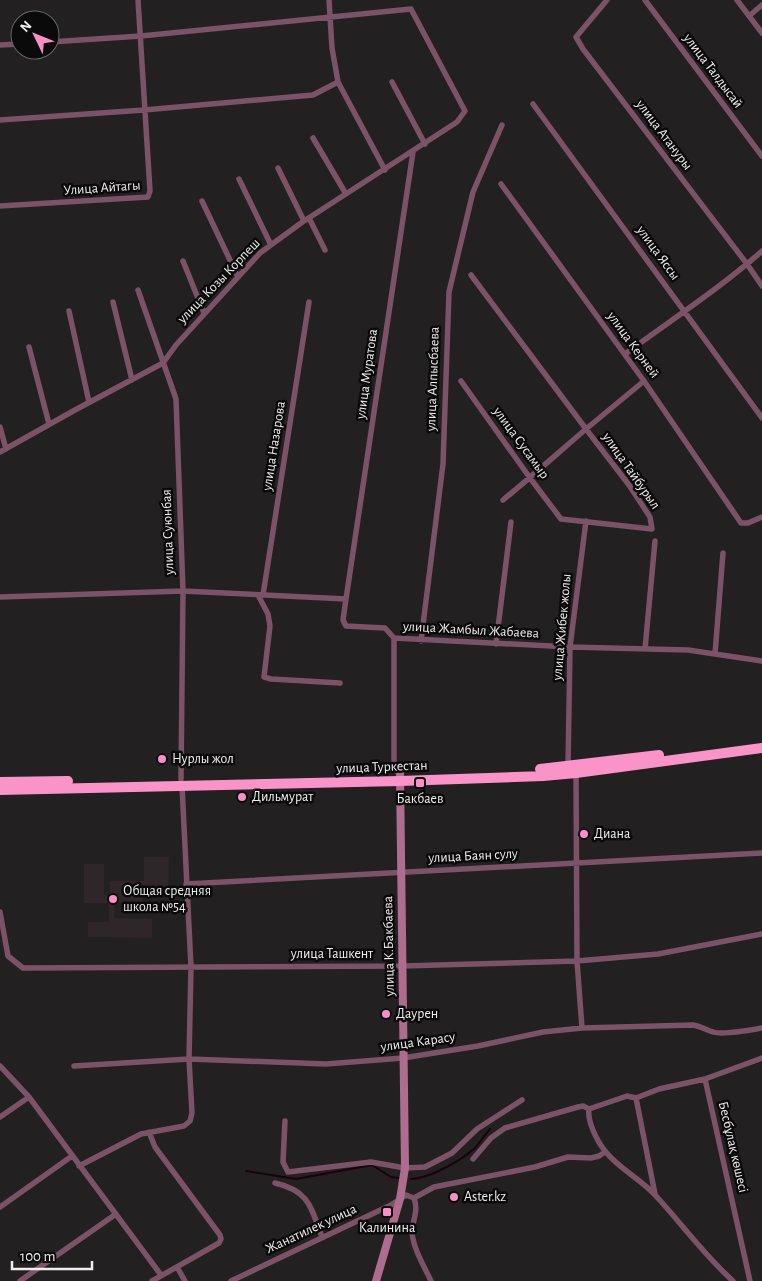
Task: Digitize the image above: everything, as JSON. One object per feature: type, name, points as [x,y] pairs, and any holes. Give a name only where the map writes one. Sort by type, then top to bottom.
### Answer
[{"type":"highway","name":"улица Туркестан","points":[[572,769],[762,742]]},
{"type":"highway","name":"улица Туркестан","points":[[0,790],[182,783],[400,778],[572,769],[762,748]]},
{"type":"highway","name":"улица Туркестан","points":[[0,782],[182,783]]},
{"type":"street","name":"Улица Айтагы","points":[[0,206],[148,197],[150,192],[138,0]]},
{"type":"street","points":[[329,0],[332,48],[338,82],[385,170]]},
{"type":"street","name":"улица Атануры","points":[[607,0],[576,37],[583,49],[762,286]]},
{"type":"street","name":"улица Талдысай","points":[[645,0],[762,156]]},
{"type":"street","points":[[736,0],[762,33]]},
{"type":"street","points":[[748,16],[762,5]]},
{"type":"street","name":"улица Козы Корпеш","points":[[0,452],[163,363],[176,344],[260,252],[306,220],[425,144],[457,122],[466,111],[411,9],[331,17]]},
{"type":"street","points":[[60,41],[141,36],[331,17]]},
{"type":"street","points":[[0,120],[313,95],[338,82]]},
{"type":"street","points":[[392,82],[425,144]]},
{"type":"street","name":"улица Яссы","points":[[533,104],[762,418]]},
{"type":"street","name":"улица Алпысбаева","points":[[421,641],[443,464],[449,292],[473,192],[502,125]]},
{"type":"street","points":[[313,138],[346,194]]},
{"type":"street","name":"улица Муратова","points":[[346,599],[412,152]]},
{"type":"street","points":[[278,168],[306,220],[325,250]]},
{"type":"street","points":[[239,179],[271,245]]},
{"type":"street","name":"улица Керней","points":[[501,184],[644,381],[741,523],[748,523],[762,517]]},
{"type":"street","points":[[202,201],[238,276]]},
{"type":"street","points":[[624,354],[685,311],[762,251]]},
{"type":"street","points":[[183,261],[204,313]]},
{"type":"street","name":"улица Тайбурыл","points":[[471,275],[629,485],[650,517],[652,529],[586,521]]},
{"type":"street","name":"улица Суюнбая","points":[[79,1166],[141,1134],[184,1126],[190,1120],[192,1112],[189,1059],[191,967],[182,783],[183,591],[176,399],[138,290]]},
{"type":"street","points":[[113,302],[132,380]]},
{"type":"street","name":"улица Назарова","points":[[261,595],[309,302]]},
{"type":"street","points":[[69,311],[89,402]]},
{"type":"street","points":[[28,347],[49,424]]},
{"type":"street","name":"улица Сусамыр","points":[[461,381],[561,519],[586,521]]},
{"type":"street","points":[[503,500],[644,381]]},
{"type":"street","points":[[0,427],[6,449]]},
{"type":"street","name":"улица Жибек жолы","points":[[582,1028],[577,961],[570,647],[586,521]]},
{"type":"street","points":[[496,644],[511,522]]},
{"type":"street","points":[[645,648],[655,541]]},
{"type":"street","points":[[715,654],[723,553]]},
{"type":"street","points":[[0,597],[183,591],[346,599]]},
{"type":"street","points":[[261,595],[270,626],[264,677],[340,684]]},
{"type":"street","name":"улица Жамбыл Жабаева","points":[[346,599],[343,620],[346,626],[385,628],[394,638],[421,641],[688,650],[762,661]]},
{"type":"street","name":"улица К.Бакбаева","points":[[376,1281],[400,1199],[406,1168],[400,778],[395,770],[394,760],[394,638]]},
{"type":"street","name":"улица Баян сулу","points":[[186,884],[762,853]]},
{"type":"street","name":"улица Ташкент","points":[[0,912],[8,956],[23,968],[402,966],[577,961],[658,954],[762,934]]},
{"type":"street","name":"улица Карасу","points":[[74,1066],[189,1059],[326,1064],[403,1058],[478,1046],[543,1032],[582,1028],[693,1024],[713,1032],[744,1031],[762,1028]]},
{"type":"street","points":[[473,1159],[491,1138],[505,1128],[578,1107],[583,1106],[590,1109],[627,1096],[636,1098],[659,1089],[705,1079],[762,1058]]},
{"type":"street","points":[[0,1066],[29,1097],[161,1275]]},
{"type":"street","name":"Бесбұлақ көшесі","points":[[705,1079],[750,1281]]},
{"type":"street","points":[[0,1117],[29,1097]]},
{"type":"street","points":[[636,1098],[655,1195]]},
{"type":"street","points":[[286,1121],[283,1162],[288,1172],[371,1162],[406,1168],[425,1166],[445,1158],[478,1129],[522,1100]]},
{"type":"street","points":[[590,1109],[588,1115],[598,1142],[605,1152],[655,1195],[715,1265],[733,1281]]},
{"type":"street","points":[[148,1132],[155,1147],[220,1234],[221,1239],[219,1243],[152,1281]]},
{"type":"street","points":[[400,1199],[406,1195],[414,1198],[434,1187],[535,1167],[568,1157],[591,1158],[605,1152]]},
{"type":"street","points":[[0,1206],[72,1156]]},
{"type":"street","points":[[275,1183],[290,1187],[302,1194],[308,1202],[322,1237]]},
{"type":"street","points":[[414,1198],[417,1207],[412,1232],[418,1252],[431,1281]]},
{"type":"street","name":"Жанатилек улица","points":[[231,1281],[400,1199]]},
{"type":"street","points":[[20,1281],[116,1214]]},
{"type":"street","points":[[177,1267],[185,1281]]},
{"type":"shaded area","name":"Общая средняя школа №54","points":[[144,857],[169,857],[168,896],[154,896],[154,886],[143,886],[143,902],[115,902],[114,918],[152,919],[152,938],[88,937],[88,922],[109,922],[109,903],[84,903],[84,864],[104,864],[104,895],[110,895],[110,881],[144,881]]},
{"type":"waterway","points":[[411,1179],[427,1176],[461,1158],[475,1148],[490,1129]]},
{"type":"waterway","points":[[246,1171],[296,1179],[372,1165],[391,1177],[399,1178]]},
{"type":"place","name":"Нурлы жол","points":[[162,759]]},
{"type":"place","name":"Бакбаев","points":[[420,783]]},
{"type":"place","name":"Дильмурат","points":[[242,797]]},
{"type":"place","name":"Диана","points":[[584,834]]},
{"type":"place","name":"Общая средняя школа №54","points":[[113,899]]},
{"type":"place","name":"Даурен","points":[[386,1014]]},
{"type":"place","name":"Aster.kz","points":[[454,1197]]},
{"type":"place","name":"Калинина","points":[[387,1212]]}]
